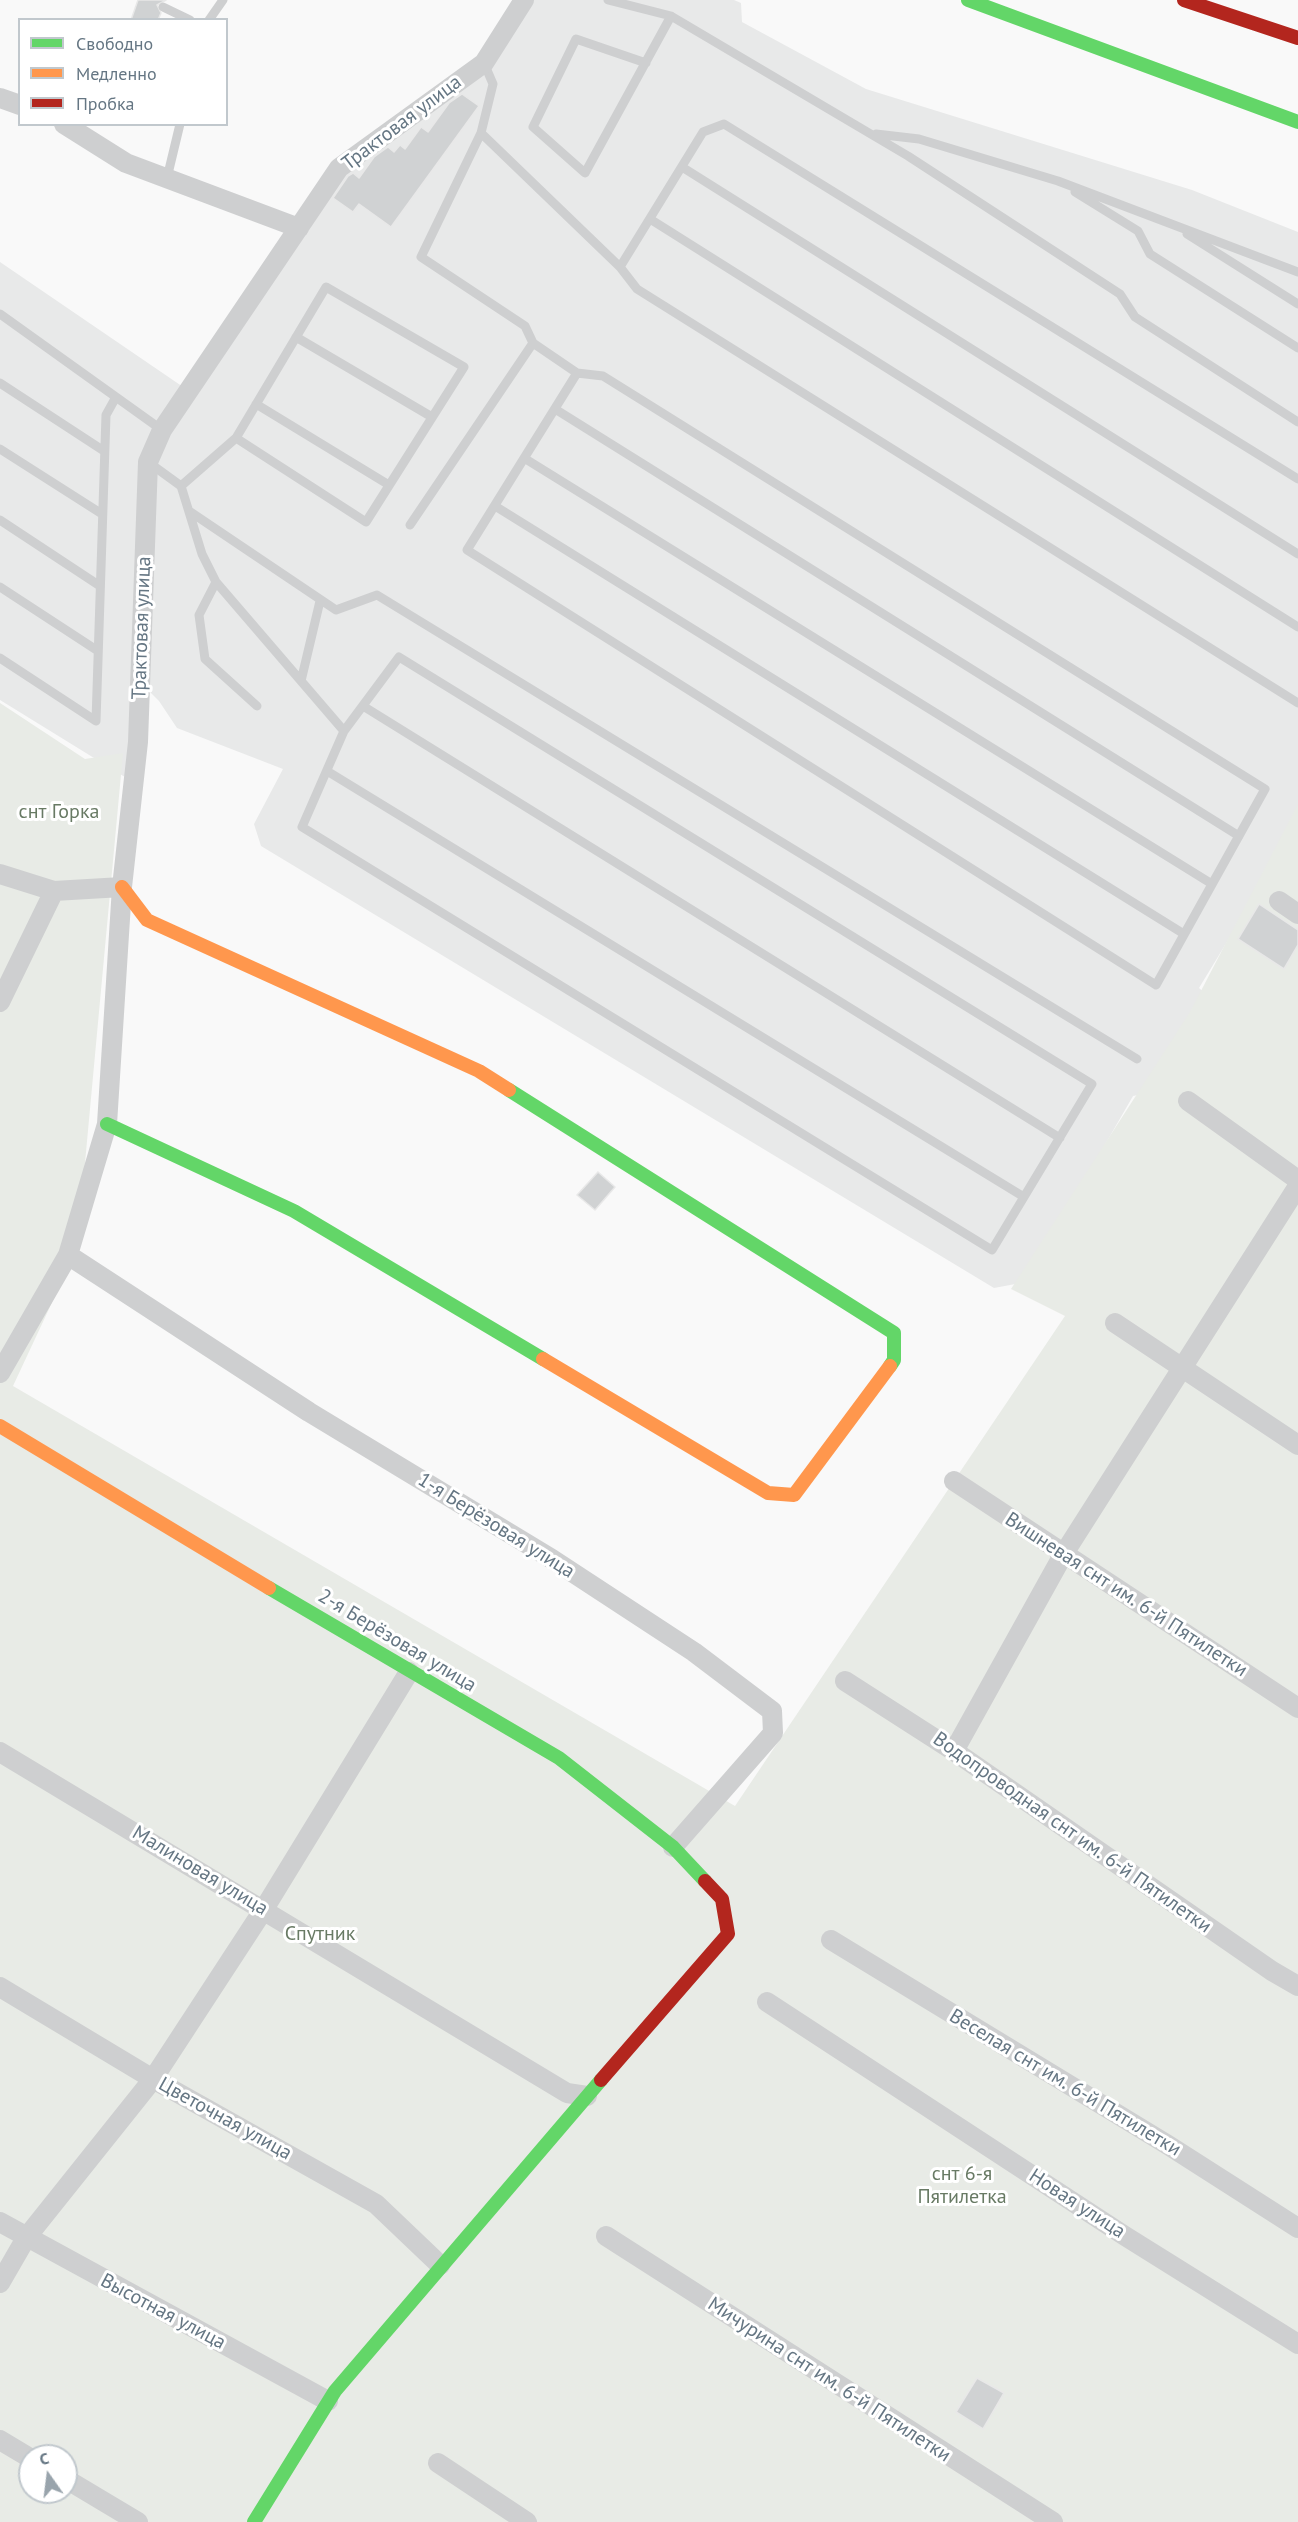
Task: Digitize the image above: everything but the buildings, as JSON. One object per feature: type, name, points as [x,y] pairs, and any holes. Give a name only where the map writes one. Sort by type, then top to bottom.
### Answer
[{"type":"street","name":"Трактовая улица","points":[[0,1373],[68,1255],[107,1124],[122,887],[138,742],[148,462],[162,430],[339,168],[484,63],[524,0]]},
{"type":"street","points":[[968,0],[1298,122]]},
{"type":"street","points":[[1184,0],[1298,38]]},
{"type":"street","points":[[1200,5],[1267,43]]},
{"type":"street","points":[[0,98],[18,104]]},
{"type":"street","points":[[67,126],[126,162],[299,228]]},
{"type":"street","points":[[0,874],[54,891],[122,887],[147,920],[479,1071],[894,1333],[894,1360],[794,1495],[768,1493],[294,1211],[107,1124]]},
{"type":"street","points":[[0,1002],[54,891]]},
{"type":"street","points":[[1279,902],[1298,914]]},
{"type":"street","points":[[1188,1101],[1298,1180]]},
{"type":"street","points":[[954,1750],[1063,1555],[1298,1186]]},
{"type":"street","name":"1-я Берёзовая улица","points":[[68,1255],[309,1412],[561,1565],[694,1652],[772,1711],[773,1733],[673,1847]]},
{"type":"street","points":[[1115,1323],[1298,1445]]},
{"type":"street","name":"2-я Берёзовая улица","points":[[0,1426],[409,1672],[558,1758],[673,1847],[722,1899],[728,1934],[587,2096]]},
{"type":"street","name":"Вишневая снт им. 6-й Пятилетки","points":[[954,1481],[1298,1708]]},
{"type":"street","points":[[0,2283],[26,2238],[153,2079],[264,1909],[409,1672]]},
{"type":"street","name":"Водопроводная снт им. 6-й Пятилетки","points":[[844,1681],[954,1750],[1272,1971],[1298,1986]]},
{"type":"street","name":"Малиновая улица","points":[[0,1752],[567,2093],[587,2096]]},
{"type":"street","name":"Веселая снт им. 6-й Пятилетки","points":[[831,1940],[1158,2139],[1298,2228]]},
{"type":"street","name":"Цветочная улица","points":[[0,1987],[153,2079],[376,2204],[440,2265]]},
{"type":"street","name":"Новая улица","points":[[767,2002],[1125,2236],[1298,2344]]},
{"type":"street","points":[[254,2522],[328,2401],[440,2265],[587,2096]]},
{"type":"street","name":"Высотная улица","points":[[0,2222],[328,2401]]},
{"type":"street","name":"Мичурина снт им. 6-й Пятилетки","points":[[606,2236],[1053,2522]]},
{"type":"street","points":[[0,2440],[18,2451]]},
{"type":"street","points":[[438,2463],[527,2522]]},
{"type":"street","points":[[78,2486],[138,2522]]},
{"type":"lane","points":[[210,18],[223,0]]},
{"type":"lane","points":[[608,0],[671,16],[871,133],[1120,294],[1135,317],[1298,422]]},
{"type":"lane","points":[[163,7],[186,18]]},
{"type":"lane","points":[[646,63],[576,39],[533,127],[585,173],[646,63],[671,16]]},
{"type":"lane","points":[[484,63],[493,84],[481,133],[421,257],[525,326],[532,343],[577,373],[603,376],[1265,789],[1156,985],[467,550],[577,373]]},
{"type":"lane","points":[[620,267],[704,132],[724,124],[1298,478]]},
{"type":"lane","points":[[167,178],[180,126]]},
{"type":"lane","points":[[481,133],[620,267],[638,289],[1298,703]]},
{"type":"lane","points":[[871,133],[919,139],[1058,181],[1298,272]]},
{"type":"lane","points":[[682,167],[1298,554]]},
{"type":"lane","points":[[1058,181],[1138,231],[1150,254],[1298,348]]},
{"type":"lane","points":[[650,219],[1298,627]]},
{"type":"lane","points":[[1167,221],[1298,304]]},
{"type":"lane","points":[[181,486],[236,438],[326,287],[464,367],[366,522],[236,438]]},
{"type":"lane","points":[[0,314],[162,430]]},
{"type":"lane","points":[[296,337],[432,417]]},
{"type":"lane","points":[[410,525],[532,343]]},
{"type":"lane","points":[[0,383],[104,451]]},
{"type":"lane","points":[[0,657],[96,722],[106,415],[116,397]]},
{"type":"lane","points":[[256,404],[389,485]]},
{"type":"lane","points":[[555,409],[1239,836]]},
{"type":"lane","points":[[0,449],[102,514]]},
{"type":"lane","points":[[524,458],[1212,884]]},
{"type":"lane","points":[[148,462],[181,486],[202,554],[216,582],[344,731]]},
{"type":"lane","points":[[495,506],[1184,934]]},
{"type":"lane","points":[[189,511],[336,610],[377,595],[1137,1059]]},
{"type":"lane","points":[[0,520],[100,586]]},
{"type":"lane","points":[[216,582],[199,615],[205,659],[257,706]]},
{"type":"lane","points":[[0,587],[98,651]]},
{"type":"lane","points":[[302,681],[320,601]]},
{"type":"lane","points":[[399,657],[1092,1084],[992,1250],[302,827],[344,731],[363,705],[399,657]]},
{"type":"lane","points":[[363,705],[1060,1138]]},
{"type":"lane","points":[[327,771],[1024,1197]]},
{"type":"shaded area","points":[[524,0],[734,0],[741,3],[742,22],[866,89],[1192,190],[1298,232],[1298,825],[1199,988],[1208,996],[1163,1090],[1133,1096],[1026,1282],[994,1288],[261,846],[254,824],[283,769],[177,728],[159,701],[141,683],[133,782],[0,700],[0,262],[189,391],[339,168],[484,63]]},
{"type":"green space","points":[[0,703],[85,759],[123,753],[77,1249],[13,1386],[735,1806],[1065,1316],[1011,1289],[1190,1012],[1298,804],[1298,2522],[0,2522]]},
{"type":"traffic: fast","points":[[968,0],[1298,122]]},
{"type":"traffic: fast","points":[[509,1090],[894,1333],[894,1360],[890,1366]]},
{"type":"traffic: fast","points":[[107,1124],[294,1211],[543,1359]]},
{"type":"traffic: fast","points":[[269,1588],[559,1758],[673,1847],[705,1881]]},
{"type":"traffic: fast","points":[[254,2522],[335,2391],[601,2080]]},
{"type":"traffic: slow","points":[[122,887],[147,920],[479,1071],[509,1090]]},
{"type":"traffic: slow","points":[[543,1359],[768,1493],[794,1495],[890,1366]]},
{"type":"traffic: slow","points":[[0,1426],[269,1588]]},
{"type":"traffic: jam","points":[[1184,0],[1298,38]]},
{"type":"traffic: jam","points":[[601,2080],[728,1934],[722,1899],[705,1881]]},
{"type":"park label","name":"снт Горка","points":[[59,812]]},
{"type":"park label","name":"Спутник","points":[[320,1934]]},
{"type":"park label","name":"снт 6-я Пятилетка","points":[[962,2186]]}]
